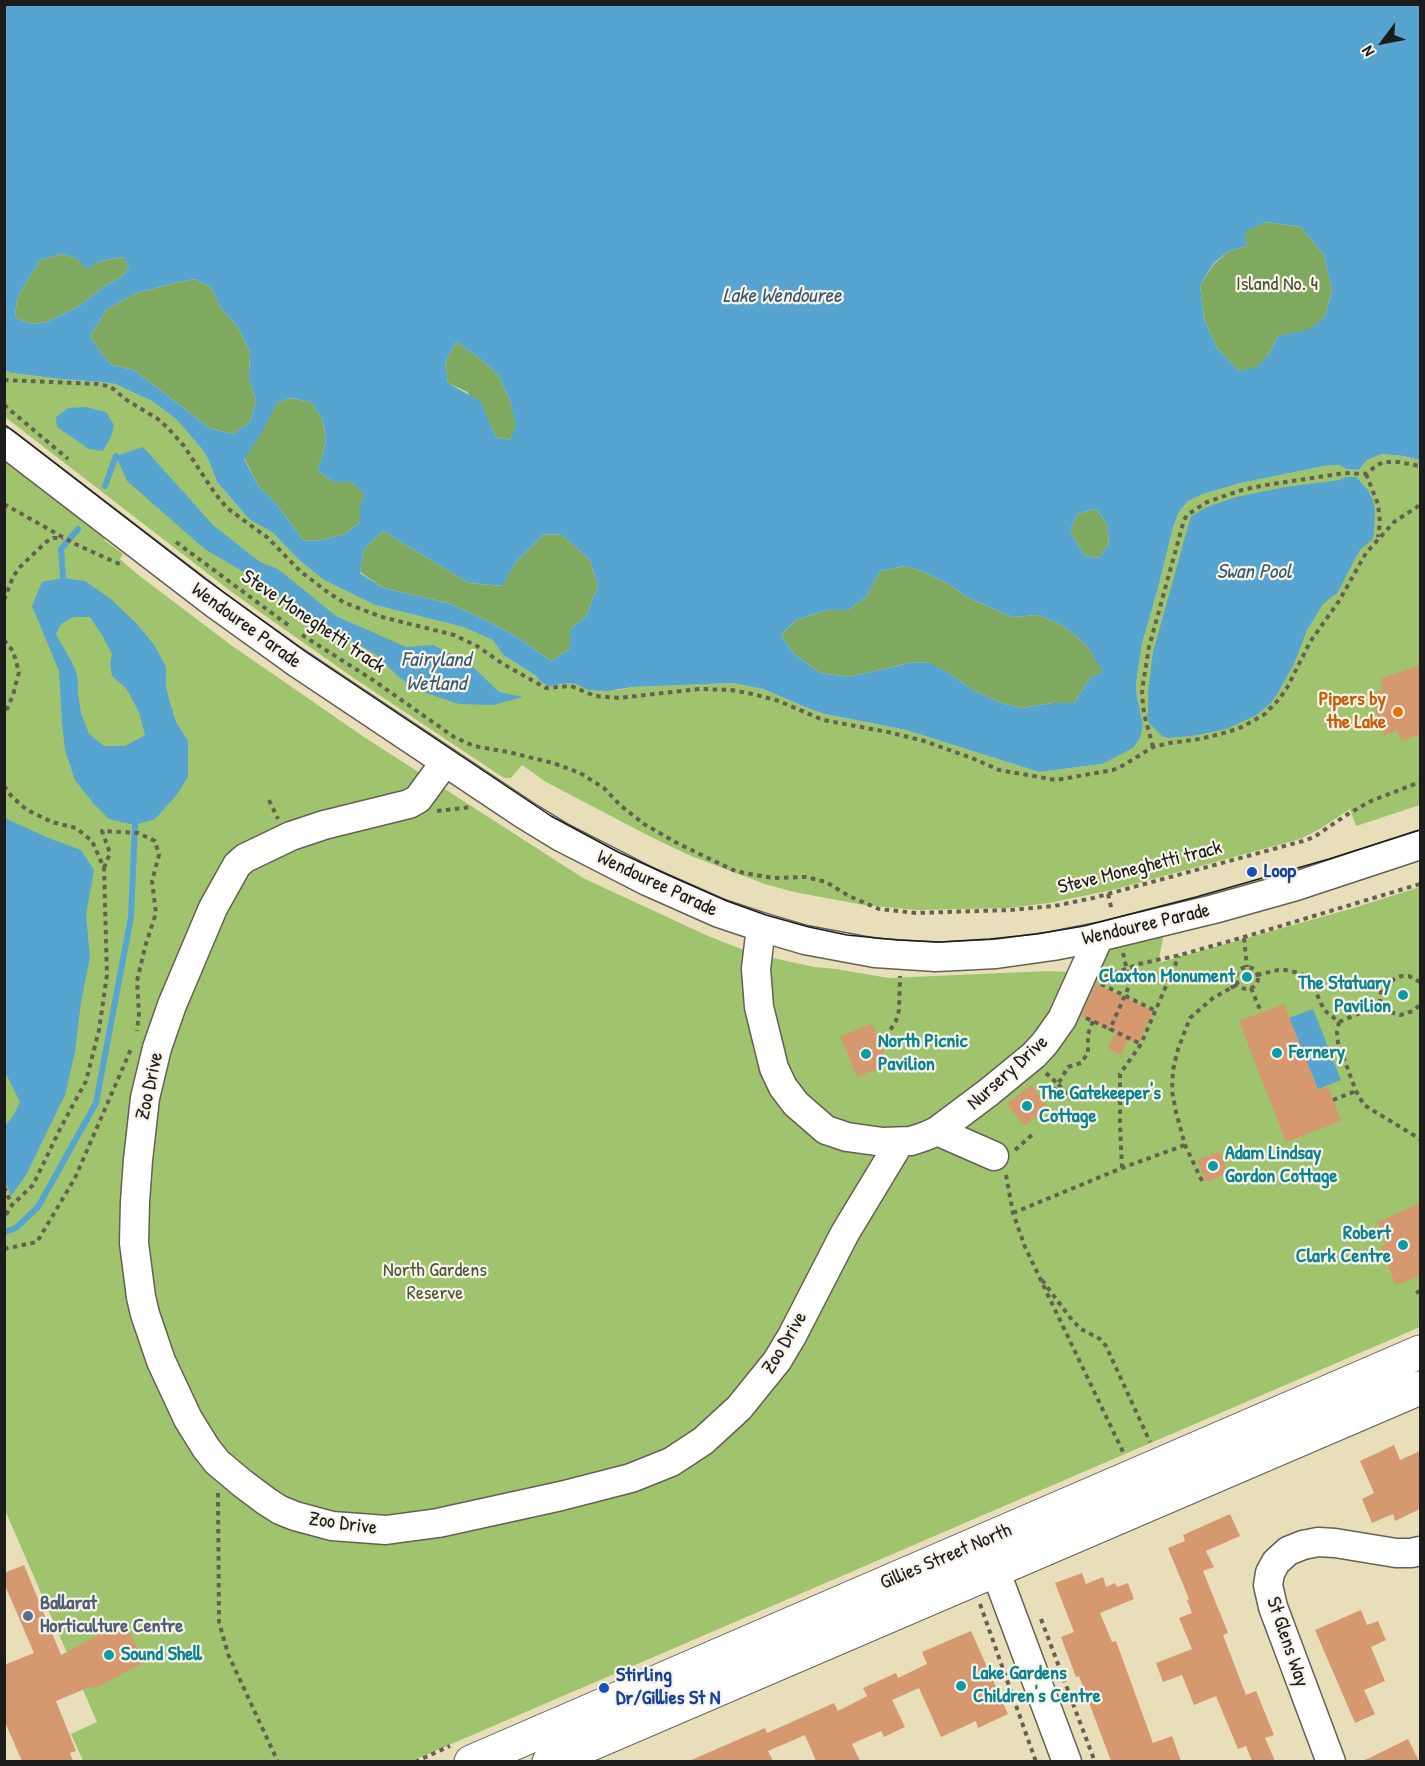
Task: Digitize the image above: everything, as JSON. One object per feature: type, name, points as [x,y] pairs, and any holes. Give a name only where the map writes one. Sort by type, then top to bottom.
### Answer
[{"type":"main road","name":"Gillies Street North","points":[[549,1761],[1420,1352]]},
{"type":"main road","name":"Gillies Street North","points":[[471,1761],[989,1555],[1420,1388]]},
{"type":"street","name":"Wendouree Parade","points":[[4,442],[215,604],[302,667],[525,815],[593,854],[647,881],[702,906],[761,927],[805,939],[875,953],[936,957],[996,954],[1108,935],[1214,909],[1296,886],[1420,845]]},
{"type":"street","points":[[418,799],[445,762]]},
{"type":"street","name":"Zoo Drive","points":[[418,799],[409,804],[324,825],[291,836],[245,858],[237,866],[213,908],[172,1005],[157,1048],[145,1098],[135,1202],[136,1270],[145,1314],[161,1361],[188,1419],[206,1448],[217,1462],[266,1501],[280,1510],[332,1526],[386,1530],[438,1523],[581,1491],[631,1478],[670,1462],[702,1441],[739,1408],[757,1388],[792,1336],[845,1233],[900,1142]]},
{"type":"street","points":[[761,927],[756,969],[759,1007],[774,1068],[783,1087],[806,1114],[831,1133],[847,1137],[900,1142]]},
{"type":"street","name":"Nursery Drive","points":[[900,1142],[918,1139],[937,1131],[1034,1055],[1045,1043],[1070,1004],[1108,935]]},
{"type":"street","points":[[937,1131],[994,1156]]},
{"type":"street","name":"St Glens Way","points":[[1331,1761],[1273,1607],[1268,1585],[1270,1573],[1276,1562],[1288,1551],[1318,1542],[1335,1542],[1396,1553],[1420,1551]]},
{"type":"street","points":[[989,1555],[1067,1761]]},
{"type":"path","points":[[4,380],[98,384],[115,390],[168,428],[184,446],[227,508],[268,538],[300,571],[330,594],[345,603],[382,617],[454,635],[477,646],[503,664],[546,688],[571,686],[596,696],[618,698],[700,689],[753,693],[823,720],[924,741],[999,770],[1056,780],[1113,770],[1154,747],[1200,739],[1242,728],[1256,720],[1273,707],[1288,686],[1310,642],[1339,601],[1362,557],[1394,522],[1420,505]]},
{"type":"path","points":[[4,405],[72,463]]},
{"type":"path","points":[[1154,747],[1146,723],[1142,694],[1149,646],[1187,515],[1207,502],[1242,490],[1345,473],[1365,474],[1384,462],[1420,466]]},
{"type":"path","points":[[1365,474],[1378,504],[1380,532],[1377,540]]},
{"type":"path","points":[[4,504],[75,544]]},
{"type":"path","name":"Steve Moneghetti track","points":[[170,537],[290,627]]},
{"type":"path","points":[[4,600],[19,568],[46,542],[53,538],[64,538]]},
{"type":"path","name":"Steve Moneghetti track","points":[[298,633],[373,680],[461,741],[474,746],[553,763],[580,773],[604,788],[620,805],[644,824],[733,870],[772,878],[817,879],[879,909],[916,913],[1022,909],[1054,906],[1108,894],[1303,841],[1314,837],[1371,801],[1420,782]]},
{"type":"path","points":[[4,640],[14,651],[19,672],[4,716]]},
{"type":"path","points":[[4,786],[12,797],[27,810],[52,822],[76,828],[92,842],[104,868],[107,975],[99,1030],[86,1081],[33,1185],[12,1205],[4,1218]]},
{"type":"path","points":[[418,799],[429,812],[476,807]]},
{"type":"path","points":[[104,868],[110,854],[102,831],[138,832],[155,841],[159,855],[152,881],[156,913],[137,981],[139,1014],[136,1035]]},
{"type":"path","points":[[1156,1011],[1096,981],[1127,968],[1244,938],[1420,884]]},
{"type":"path","points":[[1108,894],[1108,935],[1127,968],[1130,984],[1110,1029],[1141,1044]]},
{"type":"path","points":[[1244,938],[1247,967]]},
{"type":"path","points":[[1122,1168],[1120,1074],[1141,1044],[1179,955]]},
{"type":"path","points":[[1247,967],[1253,969],[1257,975],[1256,984],[1251,988],[1244,988],[1238,984],[1236,974],[1240,969],[1247,967]]},
{"type":"path","points":[[1257,975],[1278,970],[1300,973],[1310,982],[1324,1010],[1339,1022]]},
{"type":"path","points":[[881,1045],[893,1026],[899,1010],[900,975]]},
{"type":"path","points":[[1420,982],[1414,977],[1405,975],[1391,980],[1381,992],[1380,1000],[1387,1011],[1400,1015],[1413,1011],[1420,1005]]},
{"type":"path","points":[[1227,990],[1238,984]]},
{"type":"path","points":[[1202,1181],[1185,1145],[1172,1091],[1178,1049],[1190,1018],[1200,1007],[1238,984]]},
{"type":"path","points":[[1251,988],[1261,1012]]},
{"type":"path","points":[[1339,1022],[1381,1004]]},
{"type":"path","points":[[1050,1098],[1068,1067],[1081,1063],[1087,1056],[1088,1034],[1093,1021]]},
{"type":"path","points":[[1339,1022],[1338,1043],[1356,1091],[1364,1105],[1420,1140]]},
{"type":"path","points":[[4,1249],[37,1242],[75,1178],[133,1045]]},
{"type":"path","points":[[1050,1077],[1071,1099]]},
{"type":"path","points":[[1333,1100],[1356,1091]]},
{"type":"path","points":[[1013,1213],[1185,1145]]},
{"type":"path","points":[[994,1156],[1000,1157],[1005,1166],[1013,1213],[1025,1247],[1126,1457]]},
{"type":"path","points":[[4,1187],[12,1205]]},
{"type":"path","points":[[1036,1272],[1072,1320],[1081,1329],[1100,1339],[1106,1346],[1152,1446]]},
{"type":"path","points":[[217,1462],[219,1622],[228,1654],[278,1761]]},
{"type":"path","points":[[980,1603],[1036,1761]]},
{"type":"path","points":[[1040,1616],[1095,1761]]},
{"type":"green space","name":"Island No. 4","points":[[1266,222],[1301,227],[1324,255],[1332,291],[1325,316],[1310,330],[1278,336],[1269,354],[1257,368],[1239,371],[1217,348],[1204,319],[1200,285],[1214,264],[1229,251],[1247,246],[1244,232]]},
{"type":"green space","points":[[62,254],[76,258],[86,268],[101,261],[124,257],[129,267],[123,276],[108,284],[79,306],[47,322],[33,324],[15,318],[17,298],[40,260]]},
{"type":"green space","points":[[195,279],[211,287],[221,308],[238,327],[250,352],[249,378],[256,401],[250,422],[233,434],[211,429],[134,370],[112,365],[90,336],[107,309],[134,294]]},
{"type":"green space","points":[[456,342],[498,374],[517,424],[510,440],[496,437],[489,422],[467,392],[448,383],[445,363]]},
{"type":"green space","points":[[4,370],[11,373],[115,384],[152,401],[176,419],[202,449],[217,482],[250,520],[272,532],[299,560],[324,580],[375,605],[463,627],[494,640],[503,655],[535,675],[541,682],[554,686],[570,683],[618,690],[633,687],[732,683],[763,689],[825,714],[906,730],[1039,772],[1102,764],[1143,724],[1136,684],[1142,644],[1173,528],[1179,512],[1188,501],[1203,494],[1241,483],[1324,466],[1339,465],[1359,470],[1367,460],[1382,454],[1420,460],[1420,805],[1356,826],[1350,809],[1300,839],[1112,890],[1049,903],[1008,908],[917,910],[864,905],[794,892],[765,884],[691,856],[651,837],[546,782],[522,765],[511,778],[504,778],[355,679],[233,593],[5,417]]},
{"type":"green space","points":[[290,398],[311,402],[322,418],[326,438],[317,470],[333,482],[351,481],[365,495],[360,505],[360,522],[345,534],[321,540],[304,541],[273,500],[259,487],[244,458],[277,403]]},
{"type":"green space","name":"North Gardens Reserve","points":[[4,453],[107,535],[104,540],[123,554],[120,559],[137,574],[231,645],[364,737],[583,878],[708,936],[754,954],[814,967],[889,978],[1068,972],[1107,953],[1116,945],[1162,935],[1158,963],[1420,887],[1420,1327],[412,1761],[83,1761],[71,1734],[97,1722],[5,1510]]},
{"type":"green space","points":[[1096,509],[1107,524],[1109,543],[1099,558],[1084,555],[1070,531],[1077,514]]},
{"type":"green space","points":[[383,531],[469,583],[501,586],[516,562],[544,534],[562,535],[590,560],[598,586],[586,616],[570,630],[570,649],[551,661],[490,622],[448,603],[383,588],[360,572],[364,549]]},
{"type":"green space","points":[[905,566],[922,571],[949,584],[965,596],[1012,617],[1039,615],[1064,626],[1087,646],[1104,672],[1091,677],[1074,703],[1052,703],[1022,708],[1001,703],[973,690],[928,662],[909,663],[849,677],[820,673],[794,654],[781,635],[796,620],[827,610],[848,610],[866,597],[880,571]]},
{"type":"water","name":"Lake Wendouree","points":[[4,5],[1420,5],[1420,460],[1382,454],[1367,460],[1359,470],[1347,469],[1339,465],[1324,466],[1241,483],[1203,494],[1188,501],[1179,512],[1173,528],[1142,644],[1136,684],[1143,724],[1140,738],[1133,748],[1102,764],[1039,772],[906,730],[825,714],[763,689],[732,683],[633,687],[607,691],[588,690],[570,683],[549,686],[503,655],[493,640],[463,627],[375,605],[324,580],[299,560],[272,532],[250,520],[217,482],[202,449],[176,419],[152,401],[115,384],[11,373],[5,370]],"holes":[[[1266,222],[1301,227],[1324,255],[1332,291],[1325,316],[1310,329],[1278,336],[1269,354],[1257,367],[1239,371],[1217,348],[1204,319],[1200,285],[1214,263],[1229,251],[1247,246],[1245,232]],[[62,254],[76,258],[86,269],[101,261],[123,257],[129,267],[123,276],[108,284],[79,306],[47,322],[33,324],[15,318],[17,298],[40,260]],[[195,279],[211,287],[221,308],[238,327],[250,352],[249,378],[256,401],[250,422],[233,434],[211,429],[134,370],[112,365],[101,353],[90,336],[107,309],[134,294]],[[456,342],[498,374],[510,401],[516,424],[510,440],[496,437],[480,401],[448,383],[445,363]],[[290,398],[311,402],[322,418],[326,438],[317,470],[333,482],[352,482],[364,495],[360,505],[360,522],[345,534],[321,540],[304,541],[273,500],[259,487],[244,459],[261,434],[277,403]],[[1096,509],[1107,524],[1109,543],[1099,558],[1084,555],[1070,531],[1077,514]],[[383,531],[469,583],[502,586],[516,562],[544,534],[562,535],[590,560],[598,586],[586,616],[570,630],[570,649],[551,661],[490,622],[448,603],[383,588],[360,573],[364,549]],[[905,566],[922,571],[949,584],[965,596],[1012,617],[1039,615],[1064,626],[1087,646],[1103,672],[1091,677],[1074,703],[1052,703],[1022,708],[1001,703],[973,690],[929,662],[909,663],[849,677],[820,673],[794,654],[781,635],[796,620],[827,610],[848,610],[866,597],[880,571]]]},
{"type":"water","points":[[86,407],[106,412],[114,425],[111,437],[103,451],[89,449],[57,427],[56,417],[68,408]]},
{"type":"water","name":"Fairyland Wetland","points":[[143,447],[213,525],[260,562],[278,569],[336,616],[406,647],[433,645],[469,663],[499,692],[523,697],[493,705],[459,704],[423,692],[400,678],[375,654],[311,618],[249,575],[206,550],[127,481],[116,456]]},
{"type":"water","name":"Swan Pool","points":[[1346,477],[1356,477],[1368,490],[1373,500],[1374,535],[1372,540],[1360,550],[1338,592],[1323,604],[1307,630],[1294,664],[1276,696],[1255,716],[1226,729],[1192,736],[1167,738],[1162,736],[1149,723],[1147,714],[1153,652],[1191,516],[1207,507],[1236,497],[1285,487],[1340,480]]},
{"type":"water","points":[[63,578],[85,581],[111,599],[137,624],[155,646],[166,667],[166,686],[170,703],[176,722],[188,741],[188,777],[175,797],[155,819],[135,825],[109,819],[75,780],[65,750],[59,671],[32,606],[42,582]],"holes":[[[74,617],[90,617],[112,654],[110,664],[112,676],[126,688],[139,712],[145,735],[125,746],[104,746],[89,734],[81,713],[75,668],[56,634],[61,624]]]},
{"type":"water","points":[[4,815],[7,819],[51,839],[81,850],[94,870],[86,915],[90,957],[81,1002],[75,1052],[65,1095],[26,1175],[11,1196],[5,1181],[5,1126],[20,1102],[5,1072]]},
{"type":"water","points":[[1313,1009],[1341,1080],[1318,1089],[1289,1018]]},
{"type":"building","name":"Pipers by the Lake","points":[[1420,665],[1420,734],[1401,741],[1397,730],[1384,735],[1370,694],[1383,690],[1380,679]]},
{"type":"building","points":[[1096,984],[1153,1011],[1138,1044],[1128,1040],[1121,1055],[1108,1049],[1116,1032],[1081,1016]]},
{"type":"building","name":"Fernery","points":[[1284,1004],[1318,1090],[1328,1086],[1341,1121],[1286,1142],[1239,1021]]},
{"type":"building","name":"North Picnic Pavilion","points":[[872,1024],[889,1064],[857,1077],[840,1036]]},
{"type":"building","name":"The Gatekeeper's Cottage","points":[[1031,1085],[1048,1107],[1024,1126],[1007,1104]]},
{"type":"building","name":"Adam Lindsay Gordon Cottage","points":[[1220,1151],[1228,1173],[1206,1182],[1197,1160]]},
{"type":"building","name":"Robert Clark Centre","points":[[1420,1203],[1420,1276],[1396,1285],[1380,1247],[1386,1244],[1377,1222]]},
{"type":"building","points":[[1394,1445],[1400,1460],[1420,1451],[1420,1509],[1395,1521],[1393,1514],[1372,1523],[1362,1499],[1374,1493],[1360,1461]]},
{"type":"building","points":[[1230,1514],[1240,1536],[1206,1551],[1214,1567],[1203,1571],[1228,1633],[1223,1635],[1246,1695],[1256,1691],[1274,1735],[1265,1738],[1275,1761],[1252,1761],[1246,1746],[1238,1749],[1216,1696],[1194,1705],[1182,1675],[1163,1682],[1156,1663],[1192,1649],[1179,1618],[1192,1613],[1187,1600],[1189,1599],[1168,1548],[1185,1541],[1183,1535]]},
{"type":"building","name":"Ballarat Horticulture Centre","points":[[24,1565],[61,1655],[124,1622],[145,1662],[94,1689],[92,1686],[56,1701],[76,1751],[70,1753],[73,1761],[22,1761],[4,1720],[4,1665],[34,1653],[4,1583],[4,1573]]},
{"type":"building","points":[[1082,1573],[1086,1584],[1103,1577],[1106,1587],[1115,1583],[1117,1587],[1128,1583],[1134,1599],[1100,1613],[1112,1642],[1116,1641],[1153,1743],[1172,1736],[1181,1761],[1111,1761],[1079,1676],[1076,1677],[1061,1637],[1074,1632],[1055,1583]]},
{"type":"building","points":[[1361,1610],[1367,1625],[1378,1621],[1386,1640],[1371,1647],[1385,1681],[1364,1690],[1375,1714],[1355,1723],[1315,1630]]},
{"type":"building","points":[[971,1631],[1008,1714],[978,1728],[976,1721],[941,1737],[919,1688],[892,1700],[905,1727],[884,1737],[881,1731],[852,1744],[860,1761],[816,1761],[805,1735],[768,1751],[773,1761],[689,1761],[765,1728],[767,1733],[834,1703],[838,1711],[867,1696],[863,1688],[896,1673],[898,1678],[927,1664],[922,1652]]},
{"type":"building","points":[[1408,1739],[1419,1761],[1363,1761]]},
{"type":"waterway","points":[[105,486],[116,456]]},
{"type":"waterway","points":[[63,578],[61,549],[78,529]]},
{"type":"waterway","points":[[4,1232],[16,1228],[38,1207],[96,1103],[131,917],[135,825]]},
{"type":"tram line","points":[[4,424],[204,578],[306,652],[551,816],[618,852],[727,901],[766,915],[847,935],[898,940],[940,942],[1037,934],[1084,926],[1196,897],[1420,830]]},
{"type":"place","name":"Pipers by the Lake","points":[[1398,712]]},
{"type":"place","name":"Loop","points":[[1252,872]]},
{"type":"place","name":"Claxton Monument","points":[[1247,977]]},
{"type":"place","name":"The Statuary Pavilion","points":[[1403,995]]},
{"type":"place","name":"Fernery","points":[[1277,1053]]},
{"type":"place","name":"North Picnic Pavilion","points":[[866,1054]]},
{"type":"place","name":"The Gatekeeper's Cottage","points":[[1027,1106]]},
{"type":"place","name":"Adam Lindsay Gordon Cottage","points":[[1213,1166]]},
{"type":"place","name":"Robert Clark Centre","points":[[1403,1245]]},
{"type":"place","name":"Ballarat Horticulture Centre","points":[[28,1616]]},
{"type":"place","name":"Sound Shell","points":[[109,1655]]},
{"type":"place","name":"Lake Gardens Children's Centre","points":[[961,1686]]},
{"type":"place","name":"Stirling Dr/Gillies St N","points":[[604,1688]]}]
